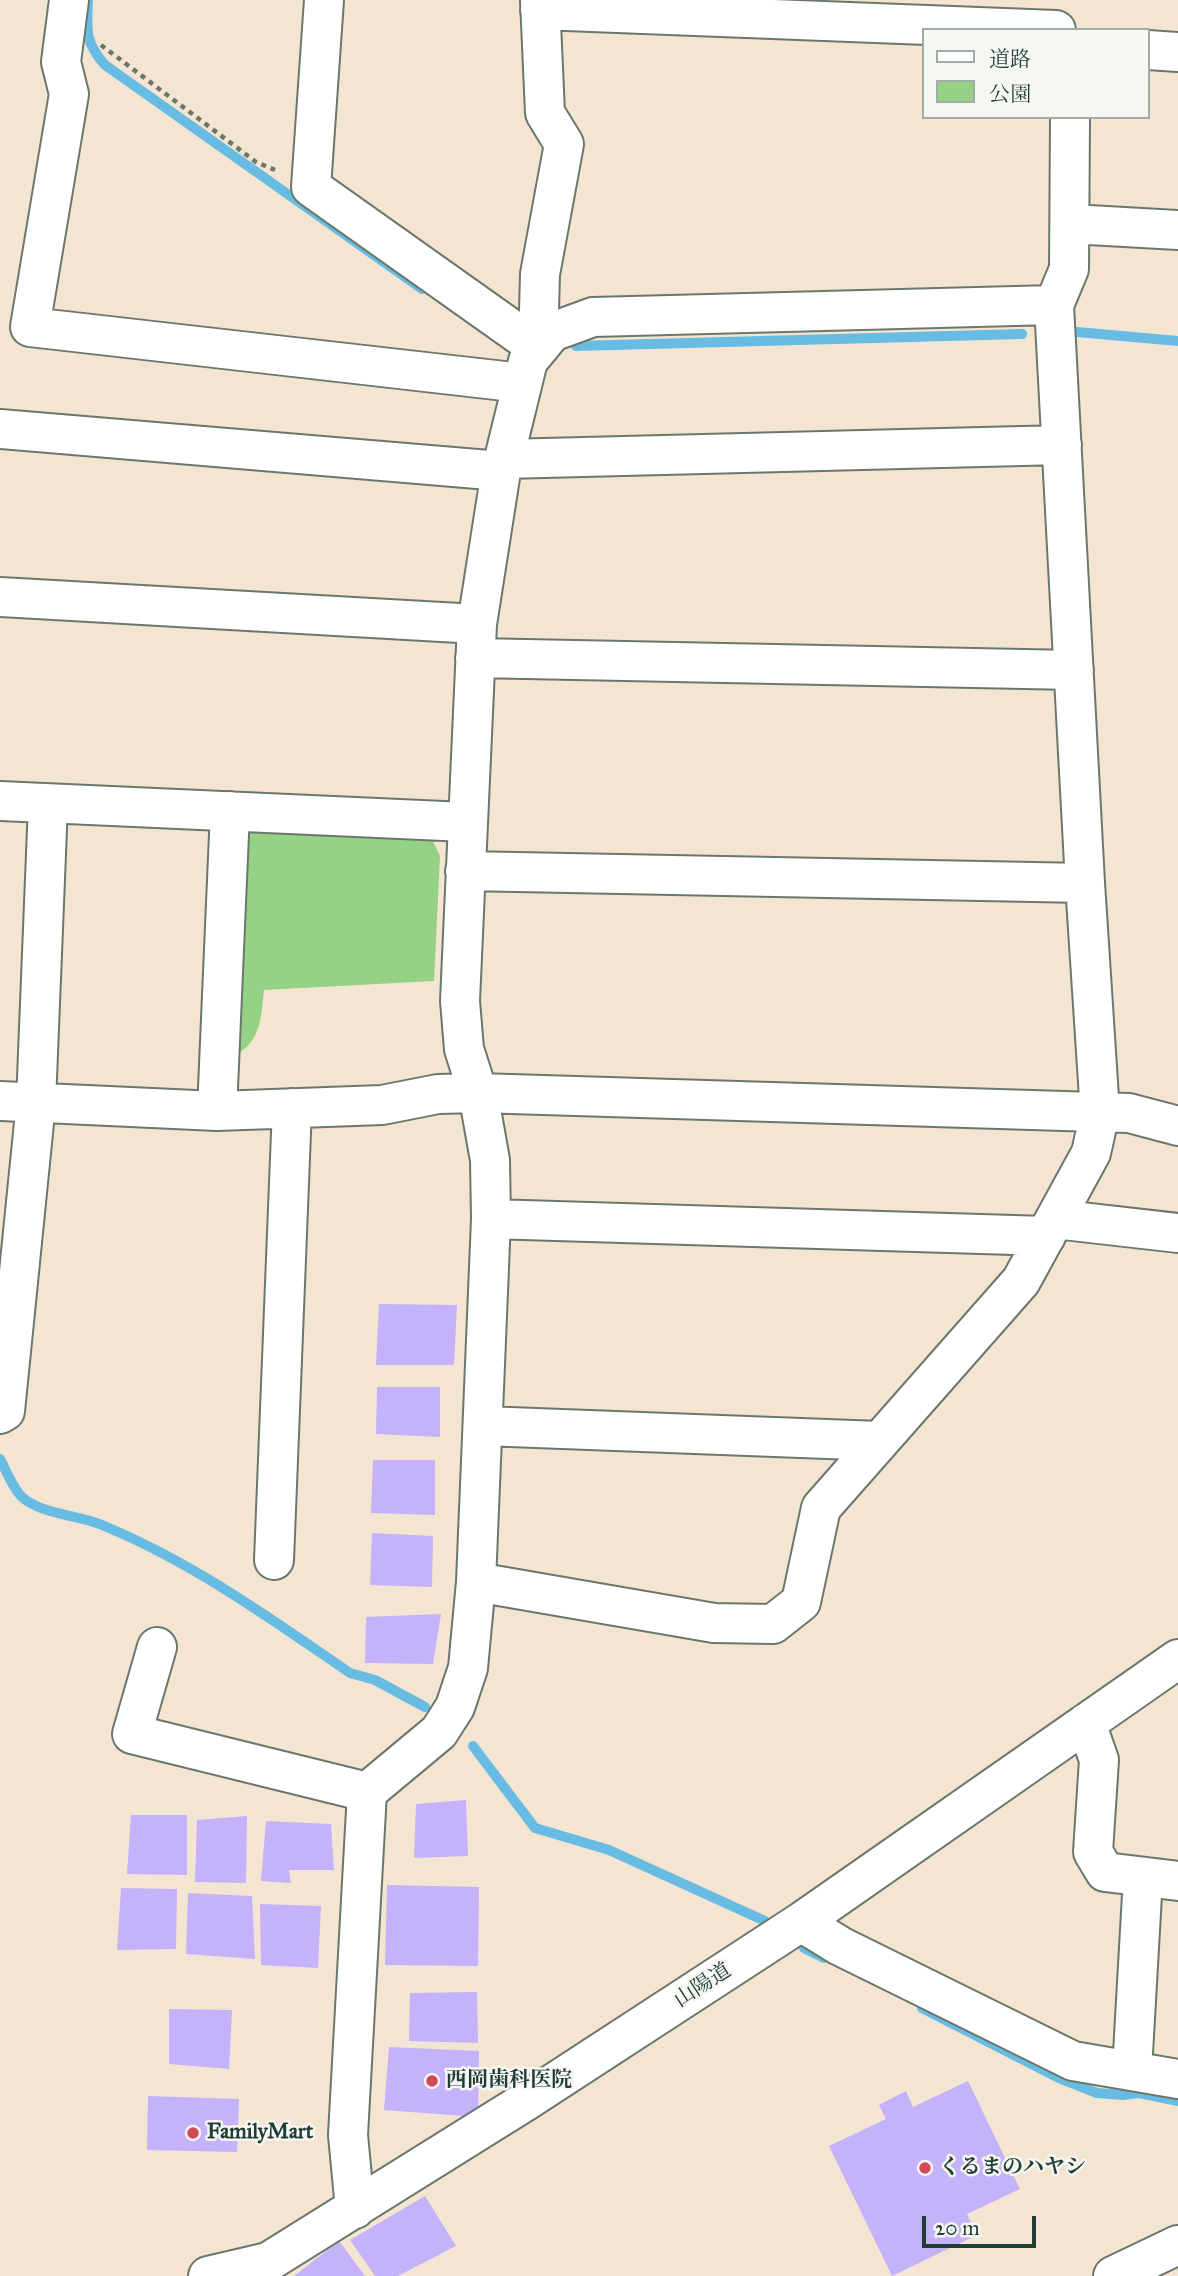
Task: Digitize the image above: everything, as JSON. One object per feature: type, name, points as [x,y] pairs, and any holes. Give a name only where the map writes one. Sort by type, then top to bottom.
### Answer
[{"type":"main road","points":[[69,0],[61,62],[69,94],[30,327],[522,383]]},
{"type":"main road","points":[[324,0],[311,187],[538,348]]},
{"type":"main road","points":[[1069,0],[1069,28]]},
{"type":"main road","points":[[538,348],[540,274],[564,144],[545,113],[540,5],[1015,28]]},
{"type":"main road","points":[[1150,50],[1178,52]]},
{"type":"main road","points":[[476,1582],[714,1623],[773,1624],[801,1602],[821,1508],[1021,1281],[1091,1153],[1100,1113],[1084,883],[1054,305],[1069,270],[1070,119]]},
{"type":"main road","points":[[1071,224],[1178,230]]},
{"type":"main road","points":[[355,2209],[348,2135],[367,1792],[439,1732],[455,1707],[468,1668],[476,1582],[491,1219],[490,1160],[478,1093],[464,1049],[460,1001],[466,822],[476,641],[503,465],[528,360],[552,332],[593,317],[1054,305]]},
{"type":"main road","points":[[0,429],[503,465],[1062,445]]},
{"type":"main road","points":[[0,597],[476,641],[1074,670]]},
{"type":"main road","points":[[0,801],[466,822]]},
{"type":"main road","points":[[0,1414],[5,1412],[18,1102],[48,804]]},
{"type":"main road","points":[[217,1111],[230,811]]},
{"type":"main road","points":[[465,871],[1084,883]]},
{"type":"main road","points":[[18,1102],[217,1111],[382,1105],[438,1094],[478,1093],[1129,1113],[1178,1126]]},
{"type":"main road","points":[[274,1560],[292,1108]]},
{"type":"main road","points":[[491,1219],[1050,1228],[1178,1233]]},
{"type":"main road","points":[[483,1426],[880,1441]]},
{"type":"main road","points":[[157,1647],[132,1734],[367,1792]]},
{"type":"main road","name":"山陽道","points":[[208,2276],[268,2262],[355,2209],[801,1922],[1178,1658]]},
{"type":"main road","points":[[1086,1723],[1099,1760],[1093,1852],[1105,1872],[1161,1879],[1132,2071]]},
{"type":"main road","points":[[801,1922],[840,1946],[1073,2061],[1178,2080]]},
{"type":"main road","points":[[1113,2276],[1178,2245]]},
{"type":"path","points":[[97,42],[256,162],[311,187]]},
{"type":"green space","points":[[241,826],[433,841],[440,856],[434,981],[264,990],[258,1030],[241,1052],[231,1057]]},
{"type":"building","points":[[379,1304],[457,1305],[454,1365],[376,1365]]},
{"type":"building","points":[[377,1387],[440,1387],[440,1437],[376,1434]]},
{"type":"building","points":[[373,1460],[435,1460],[435,1515],[371,1513]]},
{"type":"building","points":[[372,1533],[433,1536],[432,1587],[370,1585]]},
{"type":"building","points":[[441,1614],[433,1664],[365,1663],[366,1617]]},
{"type":"building","points":[[466,1800],[468,1856],[414,1858],[416,1804]]},
{"type":"building","points":[[131,1815],[187,1815],[187,1875],[127,1874]]},
{"type":"building","points":[[247,1816],[246,1883],[195,1882],[197,1820]]},
{"type":"building","points":[[266,1821],[331,1824],[334,1870],[289,1870],[291,1883],[261,1881]]},
{"type":"building","points":[[387,1885],[479,1887],[478,1966],[385,1965]]},
{"type":"building","points":[[121,1888],[177,1889],[176,1949],[117,1950]]},
{"type":"building","points":[[188,1893],[252,1896],[255,1959],[186,1954]]},
{"type":"building","points":[[260,1904],[321,1906],[318,1968],[261,1965]]},
{"type":"building","points":[[477,1992],[478,2043],[409,2041],[410,1993]]},
{"type":"building","points":[[169,2009],[232,2010],[229,2069],[169,2064]]},
{"type":"building","name":"西岡歯科医院","points":[[389,2047],[479,2051],[478,2117],[384,2110]]},
{"type":"building","name":"くるまのハヤシ","points":[[968,2081],[1020,2189],[967,2214],[977,2235],[892,2276],[829,2146],[886,2119],[879,2105],[906,2091],[913,2107]]},
{"type":"building","points":[[148,2096],[239,2099],[237,2152],[147,2150]]},
{"type":"building","points":[[425,2196],[456,2246],[398,2276],[375,2276],[350,2240]]},
{"type":"building","points":[[339,2241],[365,2276],[294,2276]]},
{"type":"waterway","points":[[88,0],[88,35],[93,49],[105,65],[422,289]]},
{"type":"waterway","points":[[1077,332],[1178,341]]},
{"type":"waterway","points":[[576,346],[1022,334]]},
{"type":"waterway","points":[[0,1459],[15,1488],[29,1502],[102,1525],[167,1556],[230,1592],[350,1673],[375,1680],[425,1707]]},
{"type":"waterway","points":[[473,1746],[535,1828],[609,1850],[765,1921]]},
{"type":"waterway","points":[[804,1948],[824,1958]]},
{"type":"waterway","points":[[922,2008],[1059,2078],[1097,2093],[1139,2093],[1178,2101]]},
{"type":"place","name":"西岡歯科医院","points":[[432,2081]]},
{"type":"place","name":"FamilyMart","points":[[193,2133]]},
{"type":"place","name":"くるまのハヤシ","points":[[925,2168]]}]
